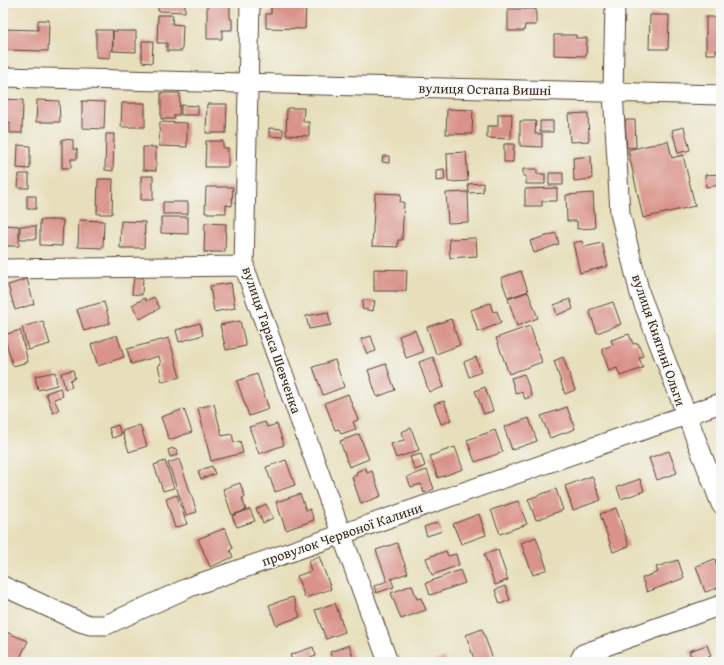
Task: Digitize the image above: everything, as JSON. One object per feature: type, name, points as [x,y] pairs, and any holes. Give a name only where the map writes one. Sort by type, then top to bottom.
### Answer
[{"type":"street","name":"вулиця Тараса Шевченка","points":[[250,3],[244,266],[388,662]]},
{"type":"street","name":"вулиця Княгині Ольги","points":[[615,3],[613,92],[620,212],[640,294],[721,504]]},
{"type":"street","name":"вулиця Остапа Вишні","points":[[3,77],[721,95]]},
{"type":"street","points":[[3,269],[244,266]]},
{"type":"street","name":"провулок Червоної Калини","points":[[3,586],[80,622],[90,625],[106,625],[192,586],[721,403]]},
{"type":"street","points":[[579,662],[583,654],[721,605]]},
{"type":"building","points":[[158,3],[185,3],[185,12],[158,11]]},
{"type":"building","points":[[207,3],[230,4],[232,30],[222,30],[222,39],[207,39]]},
{"type":"building","points":[[271,3],[306,3],[305,29],[266,28],[266,14],[271,14]]},
{"type":"building","points":[[641,3],[664,3],[664,7],[641,6]]},
{"type":"building","points":[[508,9],[536,9],[536,25],[525,25],[524,31],[508,31]]},
{"type":"building","points":[[158,15],[173,15],[172,24],[183,25],[182,51],[167,51],[167,43],[157,43]]},
{"type":"building","points":[[650,15],[669,15],[668,49],[649,49]]},
{"type":"building","points":[[706,17],[721,17],[720,50],[716,50],[716,54],[706,54]]},
{"type":"building","points":[[38,20],[49,20],[48,51],[3,50],[3,29],[38,30]]},
{"type":"building","points":[[96,30],[113,30],[112,51],[110,51],[110,58],[96,57]]},
{"type":"building","points":[[113,31],[136,31],[136,52],[113,51]]},
{"type":"building","points":[[554,35],[576,35],[576,38],[587,38],[586,56],[554,55]]},
{"type":"building","points":[[142,41],[153,41],[152,63],[142,62]]},
{"type":"building","points":[[161,93],[180,93],[179,115],[174,115],[174,119],[161,119]]},
{"type":"building","points":[[3,99],[23,100],[22,133],[10,133],[10,122],[3,122]]},
{"type":"building","points":[[37,100],[59,101],[60,122],[36,122]]},
{"type":"building","points":[[82,101],[105,102],[104,129],[82,128]]},
{"type":"building","points":[[122,103],[145,103],[145,127],[121,127]]},
{"type":"building","points":[[207,104],[227,104],[226,133],[206,133]]},
{"type":"building","points":[[181,105],[198,106],[198,115],[181,115]]},
{"type":"building","points":[[287,108],[304,108],[303,122],[309,122],[309,136],[286,135]]},
{"type":"building","points":[[447,109],[473,110],[472,134],[446,134]]},
{"type":"building","points":[[588,113],[589,141],[570,142],[568,114]]},
{"type":"building","points":[[498,114],[512,114],[511,139],[487,138],[487,126],[498,126]]},
{"type":"building","points":[[625,120],[635,120],[636,147],[627,148]]},
{"type":"building","points":[[520,121],[536,121],[535,134],[542,134],[542,147],[520,146]]},
{"type":"building","points":[[540,121],[553,121],[553,132],[540,132]]},
{"type":"building","points":[[160,122],[187,123],[187,147],[159,146]]},
{"type":"building","points":[[684,127],[690,150],[678,153],[672,130]]},
{"type":"building","points":[[269,128],[283,129],[283,137],[269,136]]},
{"type":"building","points":[[106,134],[114,134],[113,171],[105,170]]},
{"type":"building","points":[[62,139],[73,140],[73,149],[77,149],[77,159],[71,159],[71,168],[62,168]]},
{"type":"building","points":[[206,141],[223,141],[223,148],[228,148],[228,167],[205,167]]},
{"type":"building","points":[[668,141],[672,158],[683,155],[695,206],[643,218],[628,150]]},
{"type":"building","points":[[504,144],[514,144],[513,162],[504,162]]},
{"type":"building","points":[[18,145],[30,146],[30,169],[17,168]]},
{"type":"building","points":[[143,147],[156,147],[156,171],[143,170]]},
{"type":"building","points":[[466,152],[468,181],[448,182],[447,153]]},
{"type":"building","points":[[383,156],[389,156],[389,163],[382,162]]},
{"type":"building","points":[[591,156],[592,179],[574,181],[573,158]]},
{"type":"building","points":[[444,169],[445,180],[436,181],[436,170]]},
{"type":"building","points":[[523,169],[537,169],[537,174],[545,174],[545,184],[526,184],[526,176],[523,176]]},
{"type":"building","points":[[549,173],[563,173],[563,185],[549,185]]},
{"type":"building","points":[[19,174],[29,174],[29,188],[18,188]]},
{"type":"building","points":[[721,174],[721,185],[706,187],[705,175]]},
{"type":"building","points":[[141,176],[153,176],[153,200],[141,200]]},
{"type":"building","points":[[98,179],[113,179],[112,214],[97,214]]},
{"type":"building","points":[[483,183],[483,192],[469,193],[468,184]]},
{"type":"building","points":[[206,187],[233,187],[232,206],[226,205],[226,213],[205,213]]},
{"type":"building","points":[[557,188],[557,201],[542,201],[542,206],[525,206],[525,189]]},
{"type":"building","points":[[468,192],[469,222],[448,223],[446,193]]},
{"type":"building","points":[[375,193],[401,194],[400,202],[404,202],[402,240],[398,240],[398,247],[372,246]]},
{"type":"building","points":[[593,193],[595,228],[577,229],[577,221],[567,221],[566,195]]},
{"type":"building","points":[[27,196],[36,196],[36,209],[27,209]]},
{"type":"building","points":[[163,202],[188,202],[188,214],[163,214]]},
{"type":"building","points":[[161,217],[188,217],[188,234],[161,233]]},
{"type":"building","points":[[40,220],[63,220],[62,246],[40,245]]},
{"type":"building","points":[[79,220],[104,221],[103,248],[78,247]]},
{"type":"building","points":[[121,221],[145,222],[144,248],[120,248]]},
{"type":"building","points":[[205,223],[226,224],[225,252],[204,252]]},
{"type":"building","points":[[3,225],[19,226],[19,246],[3,246]]},
{"type":"building","points":[[20,226],[36,226],[36,239],[20,239]]},
{"type":"building","points":[[556,233],[559,244],[534,253],[530,241]]},
{"type":"building","points":[[476,238],[477,256],[450,258],[449,239]]},
{"type":"building","points":[[582,241],[584,247],[602,243],[608,266],[580,273],[573,243]]},
{"type":"building","points":[[374,269],[407,270],[406,291],[374,291]]},
{"type":"building","points":[[521,271],[528,291],[508,298],[501,278]]},
{"type":"building","points":[[134,276],[143,277],[142,295],[132,294]]},
{"type":"building","points":[[27,279],[34,304],[15,310],[8,285]]},
{"type":"building","points":[[231,283],[235,308],[214,312],[210,286]]},
{"type":"building","points":[[528,292],[538,318],[517,326],[508,299]]},
{"type":"building","points":[[154,297],[160,308],[140,319],[132,305],[145,298],[146,301]]},
{"type":"building","points":[[570,299],[573,309],[557,315],[554,305]]},
{"type":"building","points":[[363,300],[375,301],[373,311],[362,309]]},
{"type":"building","points":[[104,302],[110,323],[84,331],[77,309]]},
{"type":"building","points":[[613,302],[621,324],[597,333],[589,310]]},
{"type":"building","points":[[490,303],[493,312],[497,311],[501,323],[478,332],[471,310]]},
{"type":"building","points":[[328,312],[331,325],[309,329],[306,316]]},
{"type":"building","points":[[451,319],[460,345],[436,354],[427,327]]},
{"type":"building","points":[[3,321],[7,329],[3,330]]},
{"type":"building","points":[[43,321],[50,344],[28,350],[22,327]]},
{"type":"building","points":[[240,321],[246,346],[226,350],[220,325]]},
{"type":"building","points":[[200,323],[203,335],[179,342],[176,330]]},
{"type":"building","points":[[530,326],[542,362],[509,374],[496,338]]},
{"type":"building","points":[[20,330],[28,362],[13,366],[4,335]]},
{"type":"building","points":[[415,330],[423,352],[406,358],[399,336]]},
{"type":"building","points":[[629,334],[633,344],[638,343],[643,356],[639,358],[643,368],[620,376],[617,368],[609,371],[602,349],[613,345],[611,340]]},
{"type":"building","points":[[117,335],[124,357],[98,366],[91,344]]},
{"type":"building","points":[[371,336],[376,351],[367,354],[361,339]]},
{"type":"building","points":[[169,338],[180,377],[162,382],[158,365],[161,364],[159,356],[131,364],[127,349]]},
{"type":"building","points":[[433,357],[444,387],[429,392],[419,362]]},
{"type":"building","points":[[476,357],[481,372],[469,377],[464,362]]},
{"type":"building","points":[[563,357],[575,390],[565,394],[554,361]]},
{"type":"building","points":[[335,360],[344,387],[323,395],[313,367]]},
{"type":"building","points":[[386,364],[395,390],[377,397],[368,370]]},
{"type":"building","points":[[73,370],[75,378],[70,380],[72,387],[65,389],[61,373]]},
{"type":"building","points":[[55,372],[57,385],[38,390],[35,376]]},
{"type":"building","points":[[257,374],[269,409],[249,416],[237,381]]},
{"type":"building","points":[[524,374],[532,396],[525,399],[522,392],[516,394],[511,378]]},
{"type":"building","points":[[485,387],[493,411],[484,414],[475,391]]},
{"type":"building","points":[[60,388],[63,396],[54,399],[59,410],[53,413],[46,393]]},
{"type":"building","points":[[348,394],[358,420],[353,422],[356,429],[341,434],[339,429],[335,430],[325,403]]},
{"type":"building","points":[[444,401],[451,420],[441,424],[434,404]]},
{"type":"building","points":[[214,404],[222,436],[232,434],[234,443],[240,441],[243,453],[211,461],[198,408]]},
{"type":"building","points":[[567,407],[575,429],[550,438],[541,416]]},
{"type":"building","points":[[184,409],[192,432],[169,440],[161,417]]},
{"type":"building","points":[[529,418],[537,441],[512,450],[504,427]]},
{"type":"building","points":[[265,422],[267,427],[277,424],[284,445],[259,454],[249,427]]},
{"type":"building","points":[[118,425],[121,435],[112,438],[109,428]]},
{"type":"building","points":[[140,425],[147,446],[129,452],[122,431]]},
{"type":"building","points":[[411,428],[419,450],[396,458],[391,444],[404,440],[401,432]]},
{"type":"building","points":[[495,430],[503,452],[475,462],[467,440]]},
{"type":"building","points":[[359,434],[369,459],[349,467],[340,441]]},
{"type":"building","points":[[455,447],[463,469],[438,478],[430,456]]},
{"type":"building","points":[[173,448],[174,450],[176,449],[178,455],[170,457],[168,450]]},
{"type":"building","points":[[669,451],[677,473],[657,480],[649,458]]},
{"type":"building","points":[[421,454],[425,466],[415,470],[410,457]]},
{"type":"building","points":[[179,459],[197,512],[186,515],[168,463]]},
{"type":"building","points":[[286,460],[295,485],[275,492],[266,467]]},
{"type":"building","points":[[165,461],[174,488],[163,491],[154,465]]},
{"type":"building","points":[[212,466],[215,474],[201,479],[198,471]]},
{"type":"building","points":[[366,468],[367,473],[372,471],[381,496],[361,504],[352,477],[357,475],[356,472]]},
{"type":"building","points":[[427,470],[434,489],[424,493],[421,484],[411,487],[407,477]]},
{"type":"building","points":[[592,476],[601,500],[573,510],[565,486]]},
{"type":"building","points":[[640,479],[644,491],[621,499],[617,487]]},
{"type":"building","points":[[240,483],[245,497],[242,498],[246,510],[232,515],[223,489]]},
{"type":"building","points":[[556,489],[563,510],[536,520],[528,499]]},
{"type":"building","points":[[300,494],[306,510],[310,509],[314,520],[286,530],[276,502]]},
{"type":"building","points":[[177,495],[187,524],[175,528],[166,499]]},
{"type":"building","points":[[518,501],[527,524],[500,534],[491,510]]},
{"type":"building","points":[[266,504],[273,518],[263,523],[256,509]]},
{"type":"building","points":[[616,508],[629,546],[613,552],[600,514]]},
{"type":"building","points":[[250,509],[255,521],[237,527],[232,516]]},
{"type":"building","points":[[479,514],[486,535],[461,544],[453,524]]},
{"type":"building","points":[[438,522],[442,531],[427,536],[424,527]]},
{"type":"building","points":[[225,528],[233,548],[230,550],[233,557],[210,567],[198,539]]},
{"type":"building","points":[[536,537],[547,569],[533,575],[521,543]]},
{"type":"building","points":[[397,543],[408,573],[391,579],[394,587],[376,593],[374,586],[387,581],[376,550]]},
{"type":"building","points":[[498,550],[508,580],[495,585],[484,554]]},
{"type":"building","points":[[446,551],[448,556],[456,554],[459,565],[432,575],[426,558]]},
{"type":"building","points":[[319,556],[331,589],[305,598],[297,576],[311,571],[308,561]]},
{"type":"building","points":[[715,559],[721,576],[721,587],[705,592],[696,566]]},
{"type":"building","points":[[678,560],[684,578],[647,592],[642,578],[658,572],[656,567]]},
{"type":"building","points":[[460,570],[465,583],[430,595],[426,583]]},
{"type":"building","points":[[412,585],[417,599],[421,598],[426,610],[401,619],[391,593]]},
{"type":"building","points":[[505,586],[510,600],[500,604],[495,590]]},
{"type":"building","points":[[293,597],[300,617],[276,625],[269,605]]},
{"type":"building","points":[[335,603],[345,632],[326,639],[315,610]]},
{"type":"building","points":[[482,629],[494,662],[475,662],[466,635]]},
{"type":"building","points":[[6,632],[28,641],[18,662],[10,662],[3,659],[3,639]]},
{"type":"building","points":[[349,645],[355,662],[333,662],[330,652]]},
{"type":"building","points":[[707,645],[711,656],[693,662],[689,651]]},
{"type":"building","points":[[313,647],[316,656],[300,662],[293,662],[290,655]]},
{"type":"building","points":[[444,657],[446,662],[432,662]]}]
